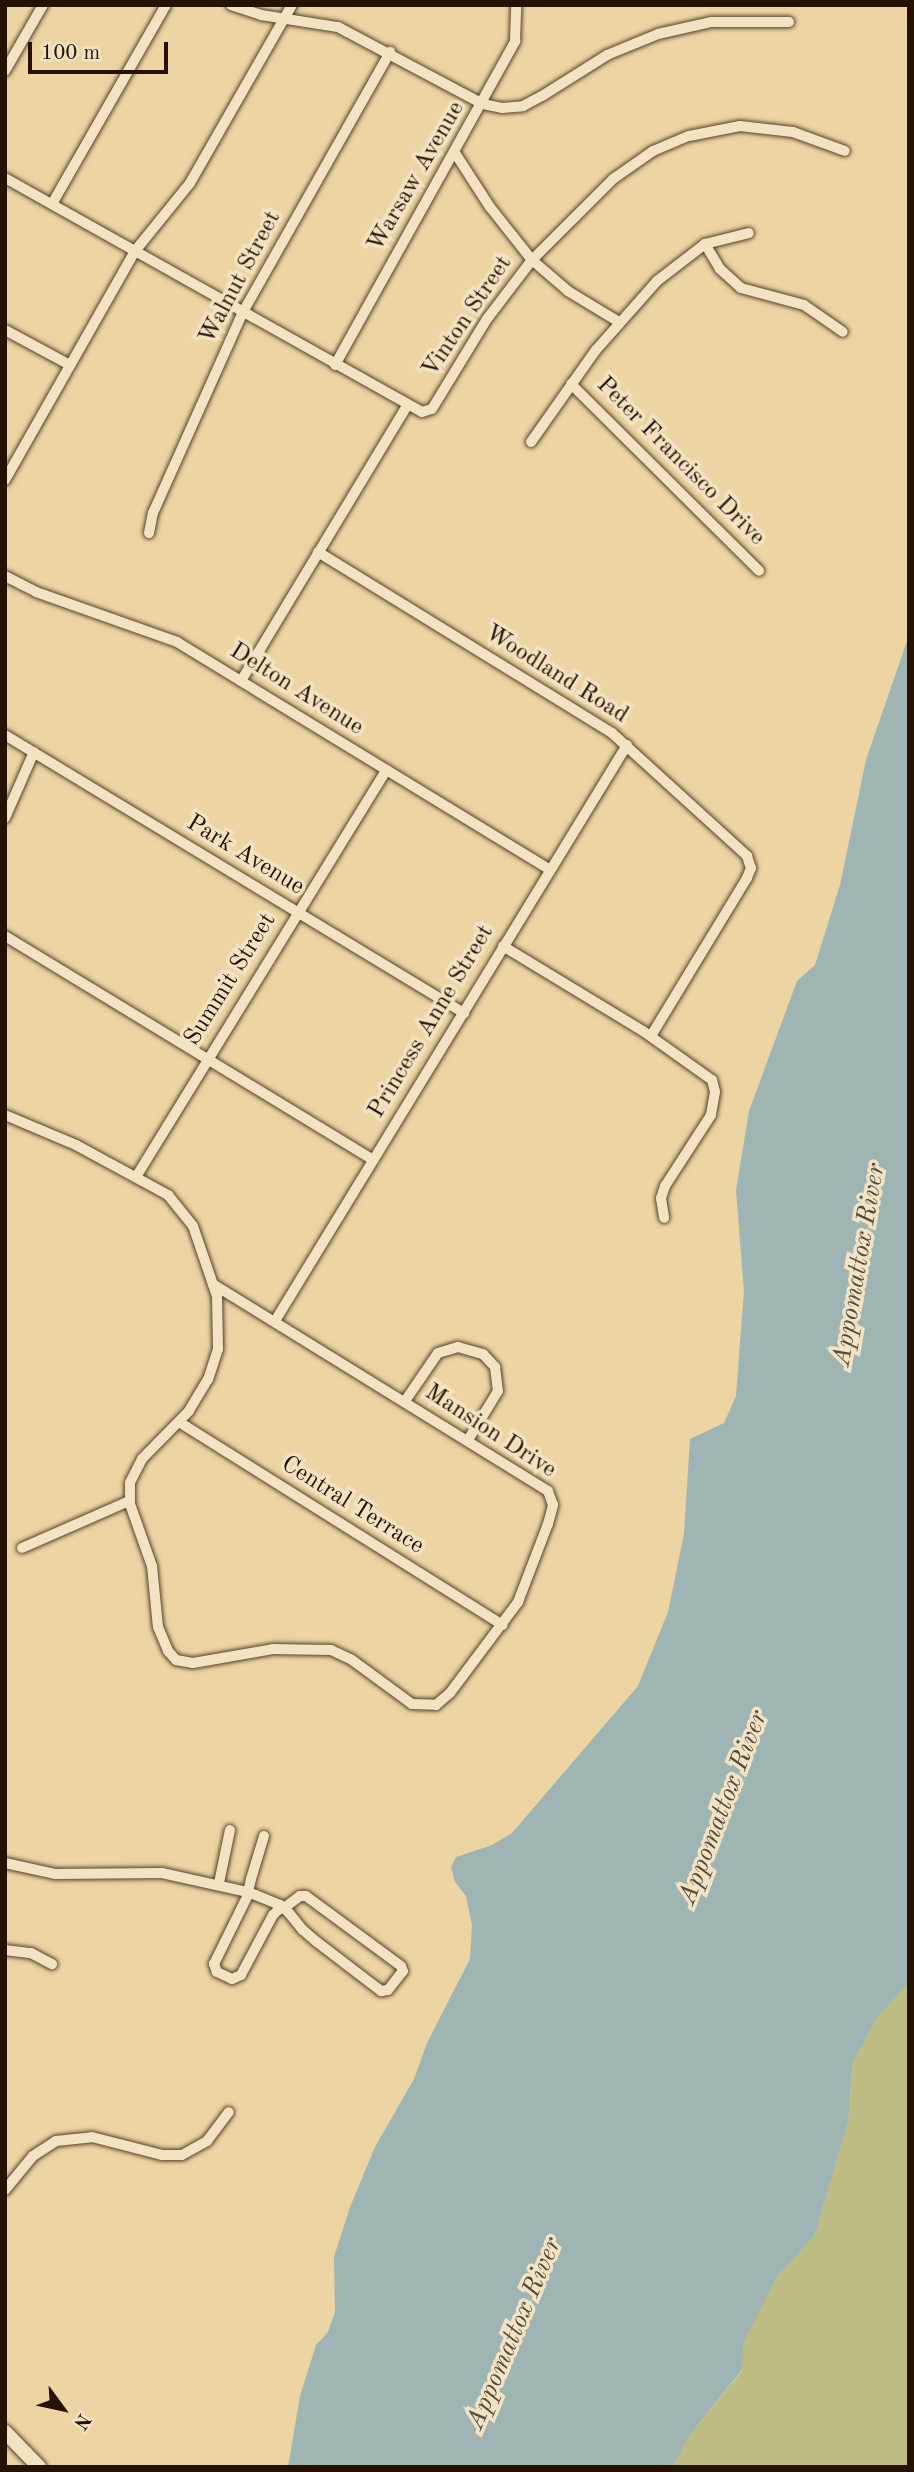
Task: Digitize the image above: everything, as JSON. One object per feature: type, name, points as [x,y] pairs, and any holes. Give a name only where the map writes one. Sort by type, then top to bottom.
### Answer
[{"type":"street","points":[[5,71],[43,5]]},
{"type":"street","points":[[51,204],[166,5]]},
{"type":"street","points":[[231,5],[327,23],[390,52],[483,104],[523,106],[607,55],[658,33],[711,22],[789,22]]},
{"type":"street","points":[[6,478],[135,251],[190,183],[292,5]]},
{"type":"street","name":"Warsaw Avenue","points":[[335,365],[483,104],[517,37],[516,5]]},
{"type":"street","name":"Walnut Street","points":[[149,533],[153,513],[243,312],[390,52]]},
{"type":"street","name":"Vinton Street","points":[[241,681],[408,404],[422,412],[432,410],[487,319],[532,260],[613,179],[653,151],[690,136],[724,128],[766,128],[809,136],[845,151]]},
{"type":"street","points":[[455,153],[490,207],[532,260],[568,291],[619,322]]},
{"type":"street","points":[[5,178],[408,404]]},
{"type":"street","points":[[531,442],[619,322],[672,268],[705,244],[749,233]]},
{"type":"street","points":[[705,244],[720,269],[741,288],[804,305],[843,332]]},
{"type":"street","points":[[5,330],[71,365]]},
{"type":"street","name":"Peter Francisco Drive","points":[[571,384],[759,571]]},
{"type":"street","name":"Woodland Road","points":[[318,552],[627,745],[750,861],[747,878],[651,1036]]},
{"type":"street","name":"Delton Avenue","points":[[5,576],[36,592],[156,632],[550,870]]},
{"type":"street","name":"Park Avenue","points":[[5,735],[464,1013]]},
{"type":"street","name":"Princess Anne Street","points":[[275,1321],[627,745]]},
{"type":"street","points":[[5,818],[34,752]]},
{"type":"street","name":"Summit Street","points":[[136,1177],[386,770]]},
{"type":"street","points":[[5,936],[373,1160]]},
{"type":"street","points":[[503,946],[651,1036],[707,1074],[715,1092],[711,1115],[665,1186],[661,1198],[664,1218]]},
{"type":"street","points":[[5,1115],[136,1177],[167,1195],[186,1214],[213,1284],[219,1309],[216,1360],[201,1392],[179,1422],[134,1469],[129,1501],[22,1548]]},
{"type":"street","name":"Mansion Drive","points":[[129,1501],[152,1566],[158,1627],[168,1651],[186,1663],[273,1649],[331,1650],[352,1660],[412,1704],[426,1707],[450,1693],[503,1625],[518,1602],[541,1547],[552,1497],[544,1487],[213,1284]]},
{"type":"street","points":[[405,1401],[438,1353],[458,1348],[483,1354],[495,1367],[498,1391],[468,1440]]},
{"type":"street","name":"Central Terrace","points":[[179,1422],[503,1625]]},
{"type":"street","points":[[219,1883],[230,1830]]},
{"type":"street","points":[[5,1863],[44,1873],[162,1873],[219,1883],[248,1892],[284,1908],[303,1930],[381,1990],[388,1990],[403,1971],[306,1896],[284,1908],[273,1915],[241,1975],[228,1978],[217,1972],[214,1964],[248,1892],[264,1836]]},
{"type":"street","points":[[5,1950],[31,1953],[52,1964]]},
{"type":"street","points":[[5,2190],[33,2156],[56,2141],[92,2137],[162,2155],[182,2155],[207,2141],[229,2112]]},
{"type":"street","points":[[5,2432],[39,2467]]},
{"type":"green space","points":[[909,1983],[909,2467],[673,2467],[689,2436],[742,2371],[742,2343],[777,2277],[815,2235],[848,2123],[853,2062],[877,2016]]},
{"type":"water","name":"Appomattox River","points":[[909,635],[909,1983],[877,2017],[853,2062],[848,2123],[815,2235],[777,2277],[743,2343],[742,2370],[689,2436],[673,2467],[288,2467],[300,2396],[316,2345],[328,2332],[335,2312],[334,2257],[350,2207],[375,2147],[414,2079],[427,2043],[470,1959],[472,1925],[466,1896],[455,1882],[451,1867],[456,1857],[492,1845],[512,1833],[638,1686],[668,1612],[684,1534],[690,1439],[724,1423],[736,1396],[744,1291],[736,1190],[749,1111],[797,981],[815,965],[840,885],[866,760]]}]
